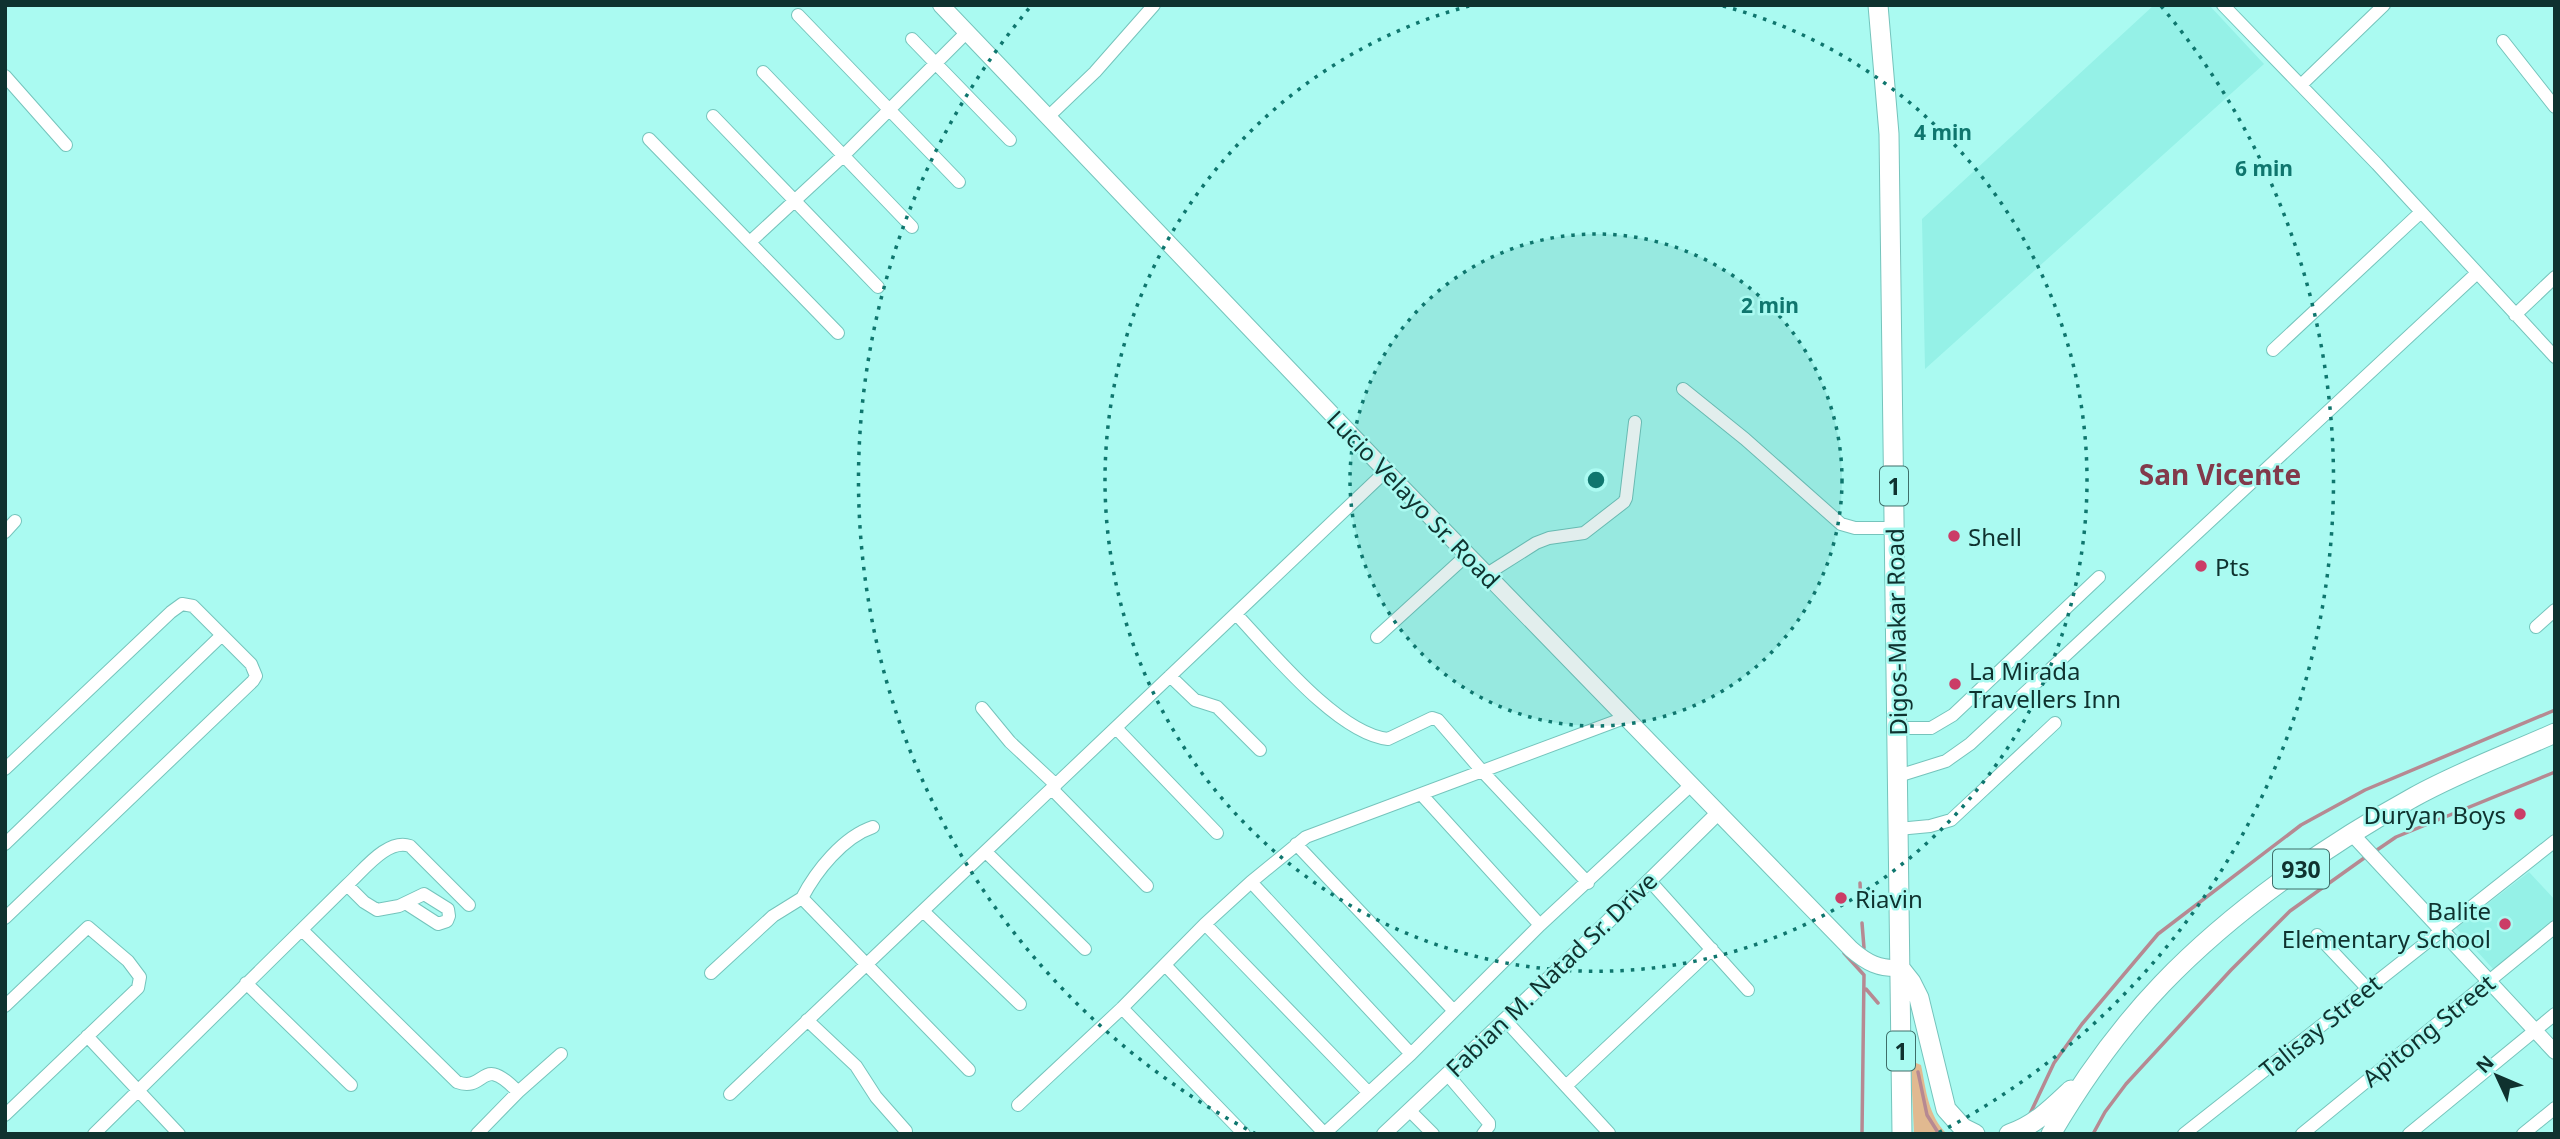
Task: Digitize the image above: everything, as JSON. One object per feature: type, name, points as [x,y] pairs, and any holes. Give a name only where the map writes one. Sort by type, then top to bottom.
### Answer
[{"type":"main road","name":"Lucio Velayo Sr. Road","points":[[941,5],[1385,471],[1861,958],[1878,967],[1900,968]]},
{"type":"main road","name":"Digos-Makar Road","points":[[1878,5],[1889,134],[1902,1134]]},
{"type":"main road","name":"930","points":[[2051,1134],[2095,1068],[2162,985],[2192,955],[2286,879],[2352,834],[2427,790],[2555,733]]},
{"type":"main road","points":[[1900,968],[1919,998],[1946,1109],[1955,1122],[1975,1134]]},
{"type":"main road","name":"930","points":[[2009,1134],[2040,1117],[2095,1068]]},
{"type":"street","points":[[1048,117],[1095,72],[1154,5]]},
{"type":"street","points":[[2223,5],[2555,357]]},
{"type":"street","points":[[2301,85],[2384,5]]},
{"type":"street","points":[[798,15],[959,182]]},
{"type":"street","points":[[750,242],[844,155],[967,32]]},
{"type":"street","points":[[912,38],[1010,140]]},
{"type":"street","points":[[2503,41],[2555,107]]},
{"type":"street","points":[[763,72],[912,226]]},
{"type":"street","points":[[5,76],[66,145]]},
{"type":"street","points":[[713,116],[878,287]]},
{"type":"street","points":[[649,139],[838,333]]},
{"type":"street","points":[[2273,351],[2421,212]]},
{"type":"street","points":[[1898,776],[1946,761],[1970,744],[2477,273]]},
{"type":"street","points":[[2515,315],[2555,277]]},
{"type":"street","points":[[1683,389],[1745,439],[1841,524],[1855,528],[1894,528]]},
{"type":"street","points":[[1487,575],[1536,543],[1549,538],[1584,533],[1625,500],[1635,422]]},
{"type":"street","points":[[730,1094],[1385,471]]},
{"type":"street","points":[[5,532],[15,521]]},
{"type":"street","points":[[1377,637],[1468,554]]},
{"type":"street","points":[[1897,728],[1931,728],[1953,715],[2099,577]]},
{"type":"street","points":[[5,769],[182,604],[193,606],[200,611],[251,664],[257,676],[5,918]]},
{"type":"street","points":[[2536,627],[2555,610]]},
{"type":"street","points":[[1236,614],[1311,691],[1357,729],[1388,739],[1435,718],[1588,883]]},
{"type":"street","points":[[5,844],[222,635]]},
{"type":"street","points":[[1170,677],[1195,700],[1217,707],[1260,750]]},
{"type":"street","points":[[982,708],[1010,742],[1147,886]]},
{"type":"street","points":[[1018,1105],[1166,966],[1205,924],[1306,836],[1627,718]]},
{"type":"street","points":[[1898,829],[1930,826],[1951,820],[2055,723]]},
{"type":"street","points":[[1116,728],[1217,832]]},
{"type":"street","points":[[1166,966],[1324,1134],[1411,1054],[1540,925],[1691,785]]},
{"type":"street","points":[[1421,794],[1540,925]]},
{"type":"street","name":"Fabian M. Natad Sr. Drive","points":[[1384,1134],[1718,813]]},
{"type":"street","points":[[711,973],[773,916],[802,898],[819,869],[858,834],[873,827]]},
{"type":"street","points":[[2352,834],[2555,1052]]},
{"type":"street","name":"Talisay Street","points":[[2184,1134],[2555,841]]},
{"type":"street","points":[[94,1134],[347,885],[390,847],[402,843],[416,852],[469,905]]},
{"type":"street","points":[[1296,844],[1454,1011]]},
{"type":"street","points":[[986,852],[1085,949]]},
{"type":"street","points":[[1649,880],[1748,990]]},
{"type":"street","points":[[1251,882],[1411,1054]]},
{"type":"street","points":[[347,885],[364,902],[377,910],[407,904]]},
{"type":"street","points":[[802,898],[969,1070]]},
{"type":"street","points":[[924,912],[1020,1004]]},
{"type":"street","points":[[1205,924],[1368,1092]]},
{"type":"street","points":[[5,1006],[91,927],[128,961],[140,977],[138,988],[5,1115]]},
{"type":"street","name":"Apitong Street","points":[[2302,1134],[2555,927]]},
{"type":"street","points":[[302,930],[457,1082],[469,1084],[492,1073],[498,1074],[518,1093]]},
{"type":"street","points":[[2317,935],[2367,988]]},
{"type":"street","points":[[1566,1086],[1712,949]]},
{"type":"street","points":[[246,984],[351,1085]]},
{"type":"street","points":[[1122,1008],[1244,1134]]},
{"type":"street","points":[[2409,1134],[2555,1014]]},
{"type":"street","points":[[807,1020],[856,1066],[876,1097],[906,1131]]},
{"type":"street","points":[[1505,1020],[1609,1133]]},
{"type":"street","points":[[87,1037],[180,1134]]},
{"type":"street","points":[[477,1134],[561,1054]]},
{"type":"street","points":[[1447,1074],[1489,1122],[1483,1134]]},
{"type":"street","points":[[2523,1134],[2555,1108]]},
{"type":"street","points":[[1409,1110],[1433,1134]]},
{"type":"shaded area","points":[[2154,5],[2209,5],[2264,64],[1925,369],[1922,219]]},
{"type":"shaded area","name":"Balite Elementary School","points":[[2529,872],[2555,900],[2555,920],[2494,970],[2456,928]]},
{"type":"shaded area","points":[[1916,1063],[1921,1065],[1932,1111],[1947,1134],[1914,1134],[1911,1069]]},
{"type":"waterway","points":[[2029,1116],[2054,1063],[2082,1024],[2158,934],[2301,825],[2365,790],[2555,710]]},
{"type":"waterway","points":[[2374,852],[2396,837],[2555,772]]},
{"type":"waterway","points":[[2093,1134],[2105,1112],[2126,1084],[2231,970],[2290,911],[2367,856]]},
{"type":"waterway","points":[[1860,883],[1861,905]]},
{"type":"waterway","points":[[1862,923],[1864,948]]},
{"type":"waterway","points":[[1844,953],[1864,975],[1862,1134]]},
{"type":"waterway","points":[[1866,989],[1878,1003]]},
{"type":"waterway","points":[[1918,1072],[1927,1115],[1939,1134]]},
{"type":"place","name":"Shell","points":[[1954,536]]},
{"type":"place","name":"Pts","points":[[2201,566]]},
{"type":"place","name":"La Mirada Travellers Inn","points":[[1955,684]]},
{"type":"place","name":"Duryan Boys","points":[[2520,814]]},
{"type":"place","name":"Riavin","points":[[1841,898]]},
{"type":"place","name":"Balite Elementary School","points":[[2505,924]]},
{"type":"district","name":"San Vicente","points":[[2220,474]]}]
